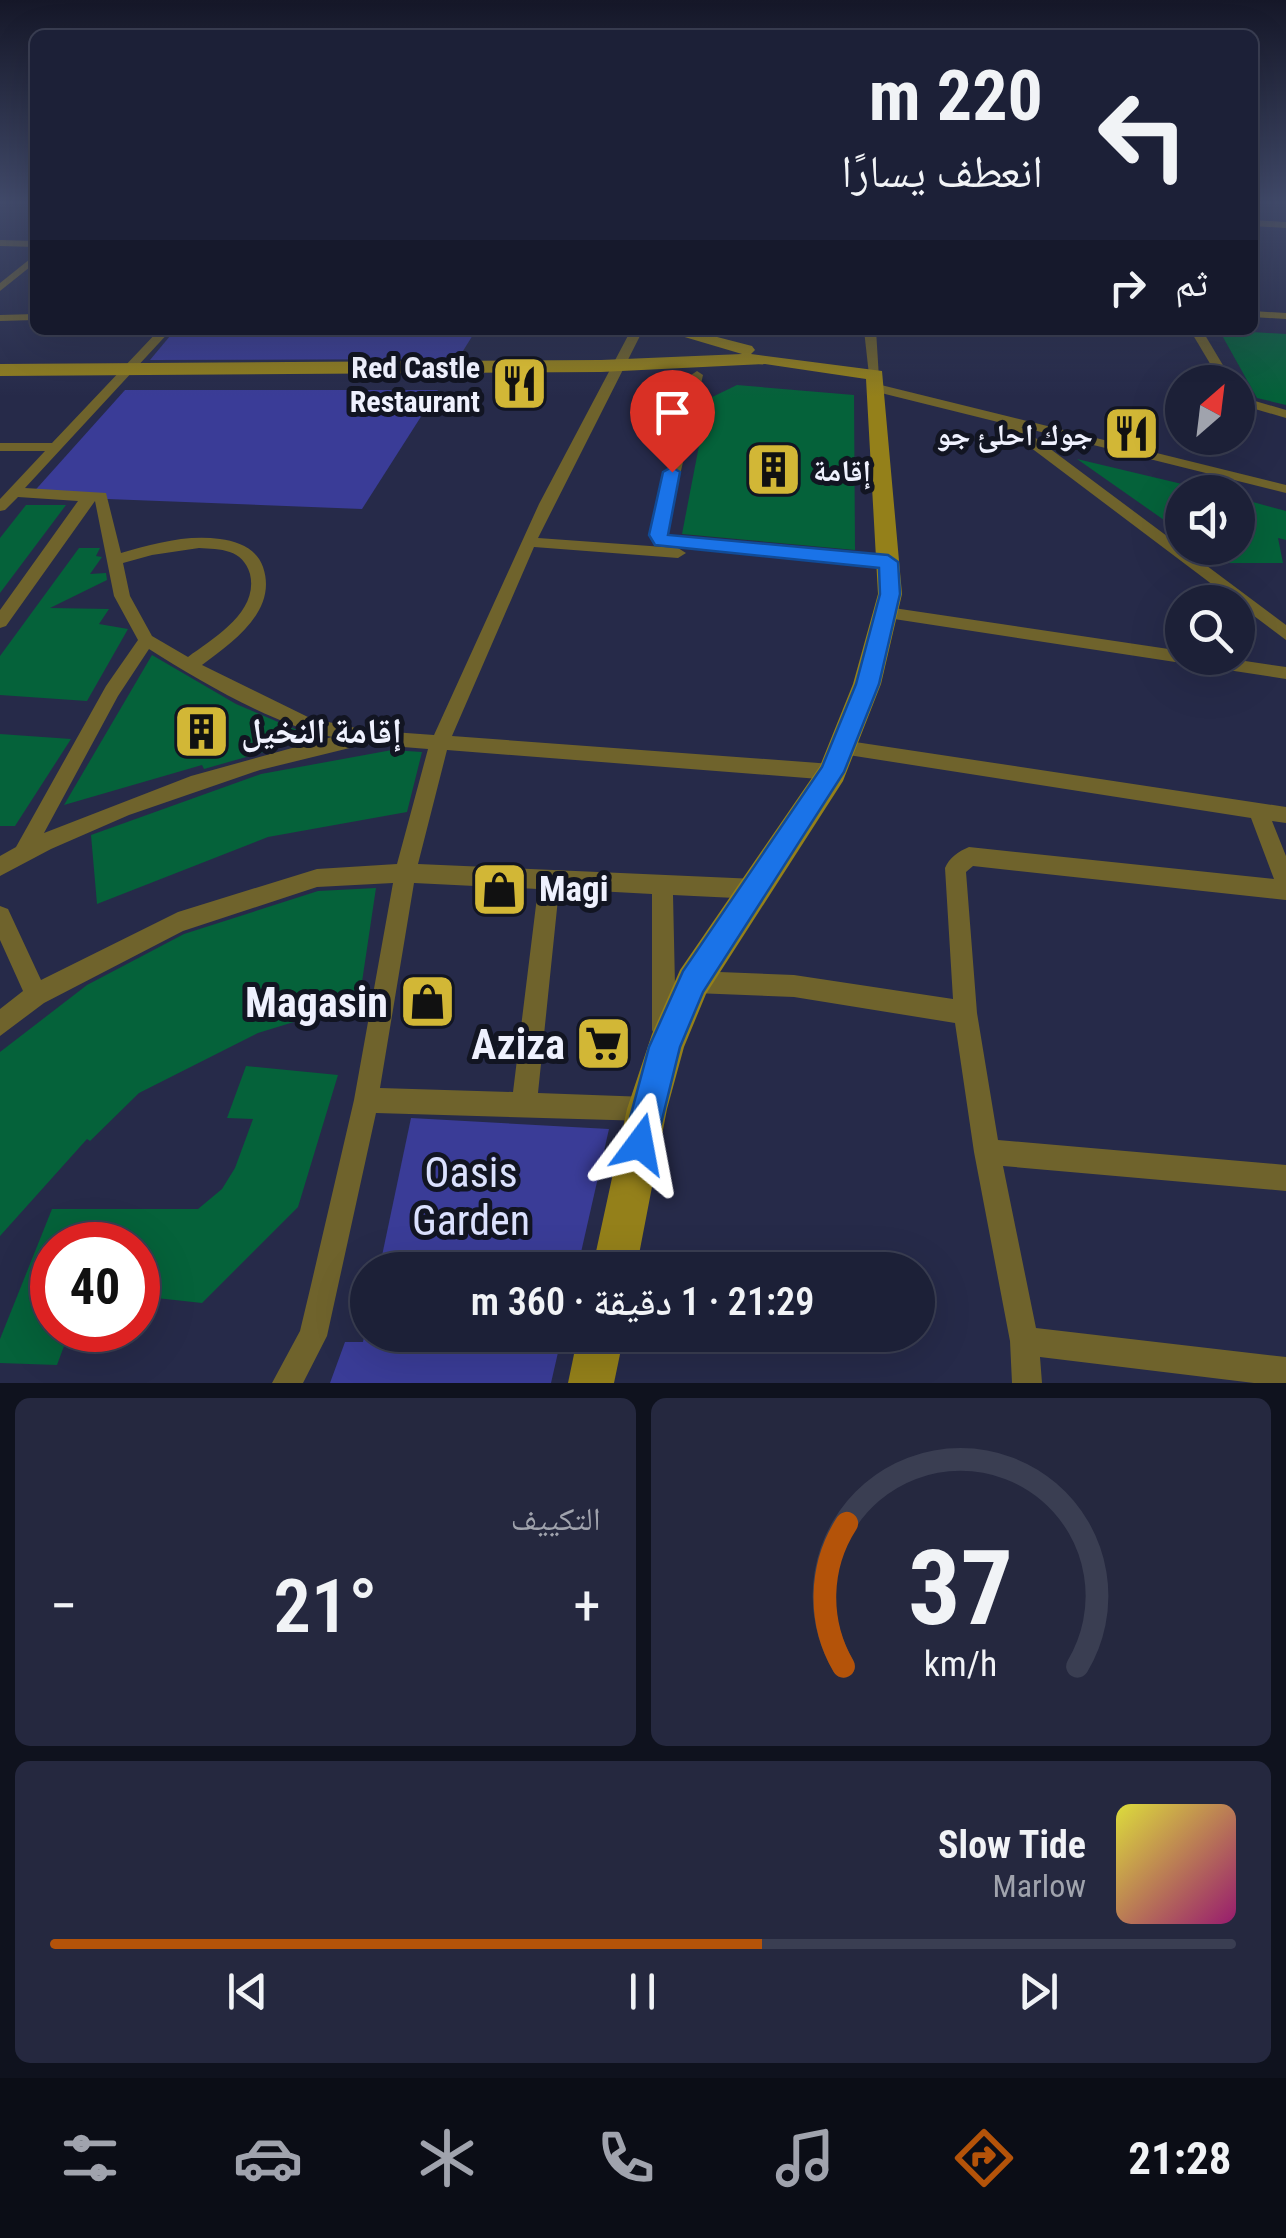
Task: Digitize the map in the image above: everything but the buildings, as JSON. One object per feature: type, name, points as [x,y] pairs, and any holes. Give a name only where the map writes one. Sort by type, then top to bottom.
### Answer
[{"type":"street","points":[[0,288],[24,268]]},
{"type":"street","points":[[1258,314],[1286,316]]},
{"type":"street","points":[[0,318],[30,317]]},
{"type":"street","points":[[1258,325],[1286,326]]},
{"type":"street","points":[[0,507],[161,335]]},
{"type":"street","points":[[287,1383],[312,1336],[366,1100],[405,874],[440,744],[529,542],[634,335]]},
{"type":"street","points":[[689,335],[765,359],[876,382],[1007,423],[1286,489]]},
{"type":"street","points":[[618,1252],[647,1109],[665,1047],[693,982],[837,759],[867,684],[887,613],[888,568],[871,335]]},
{"type":"street","points":[[1199,335],[1217,365]]},
{"type":"street","points":[[614,373],[765,359]]},
{"type":"street","points":[[0,370],[124,377]]},
{"type":"street","points":[[0,383],[124,377],[614,373],[776,374],[876,382]]},
{"type":"street","points":[[698,375],[678,441],[658,535],[662,540],[888,568]]},
{"type":"street","points":[[1255,405],[1286,414]]},
{"type":"street","points":[[1007,423],[1286,634]]},
{"type":"street","points":[[0,447],[54,447]]},
{"type":"street","points":[[14,492],[101,496],[122,596],[146,640],[188,666],[306,724],[366,737],[440,744],[837,759],[1286,815]]},
{"type":"street","points":[[0,622],[88,496]]},
{"type":"street","points":[[116,560],[186,542],[232,547],[251,557],[259,571],[260,590],[253,607],[242,623],[188,666]]},
{"type":"street","points":[[529,542],[888,568]]},
{"type":"street","points":[[887,613],[1286,673]]},
{"type":"street","points":[[24,850],[112,692],[146,640]]},
{"type":"street","points":[[0,867],[24,850],[130,805],[296,752],[366,737]]},
{"type":"street","points":[[1258,811],[1286,882]]},
{"type":"street","points":[[1027,1383],[1024,1341],[965,1013],[956,868],[969,856],[1286,890]]},
{"type":"street","points":[[0,1024],[36,995],[178,922],[317,878],[405,874],[756,889]]},
{"type":"street","points":[[524,1105],[549,880]]},
{"type":"street","points":[[662,886],[665,1047]]},
{"type":"street","points":[[0,916],[36,995]]},
{"type":"street","points":[[693,982],[794,986],[965,1013]]},
{"type":"street","points":[[366,1100],[647,1109]]},
{"type":"street","points":[[987,1152],[1286,1178]]},
{"type":"street","points":[[1024,1341],[1286,1372]]},
{"type":"street","points":[[591,1383],[597,1352]]},
{"type":"green space","points":[[171,335],[473,335],[458,359],[150,360]]},
{"type":"green space","points":[[125,390],[438,390],[362,509],[30,496]]},
{"type":"green space","name":"Oasis Garden","points":[[411,1118],[609,1129],[581,1252],[383,1252]]},
{"type":"green space","name":"Oasis Garden","points":[[345,1342],[350,1342],[350,1352],[558,1352],[551,1383],[330,1383]]},
{"type":"place","name":"Red Castle Restaurant","points":[[519,384]]},
{"type":"place","name":"جوك احلئ جو","points":[[1132,434]]},
{"type":"place","name":"إقامة","points":[[774,470]]},
{"type":"place","name":"إقامة النخيل","points":[[202,731]]},
{"type":"place","name":"Magi","points":[[500,889]]},
{"type":"place","name":"Magasin","points":[[427,1002]]},
{"type":"place","name":"Aziza","points":[[604,1044]]},
{"type":"route","points":[[640,1144],[665,1047],[693,982],[832,772],[867,684],[890,594],[888,562],[662,540],[658,535],[672,472]]}]
